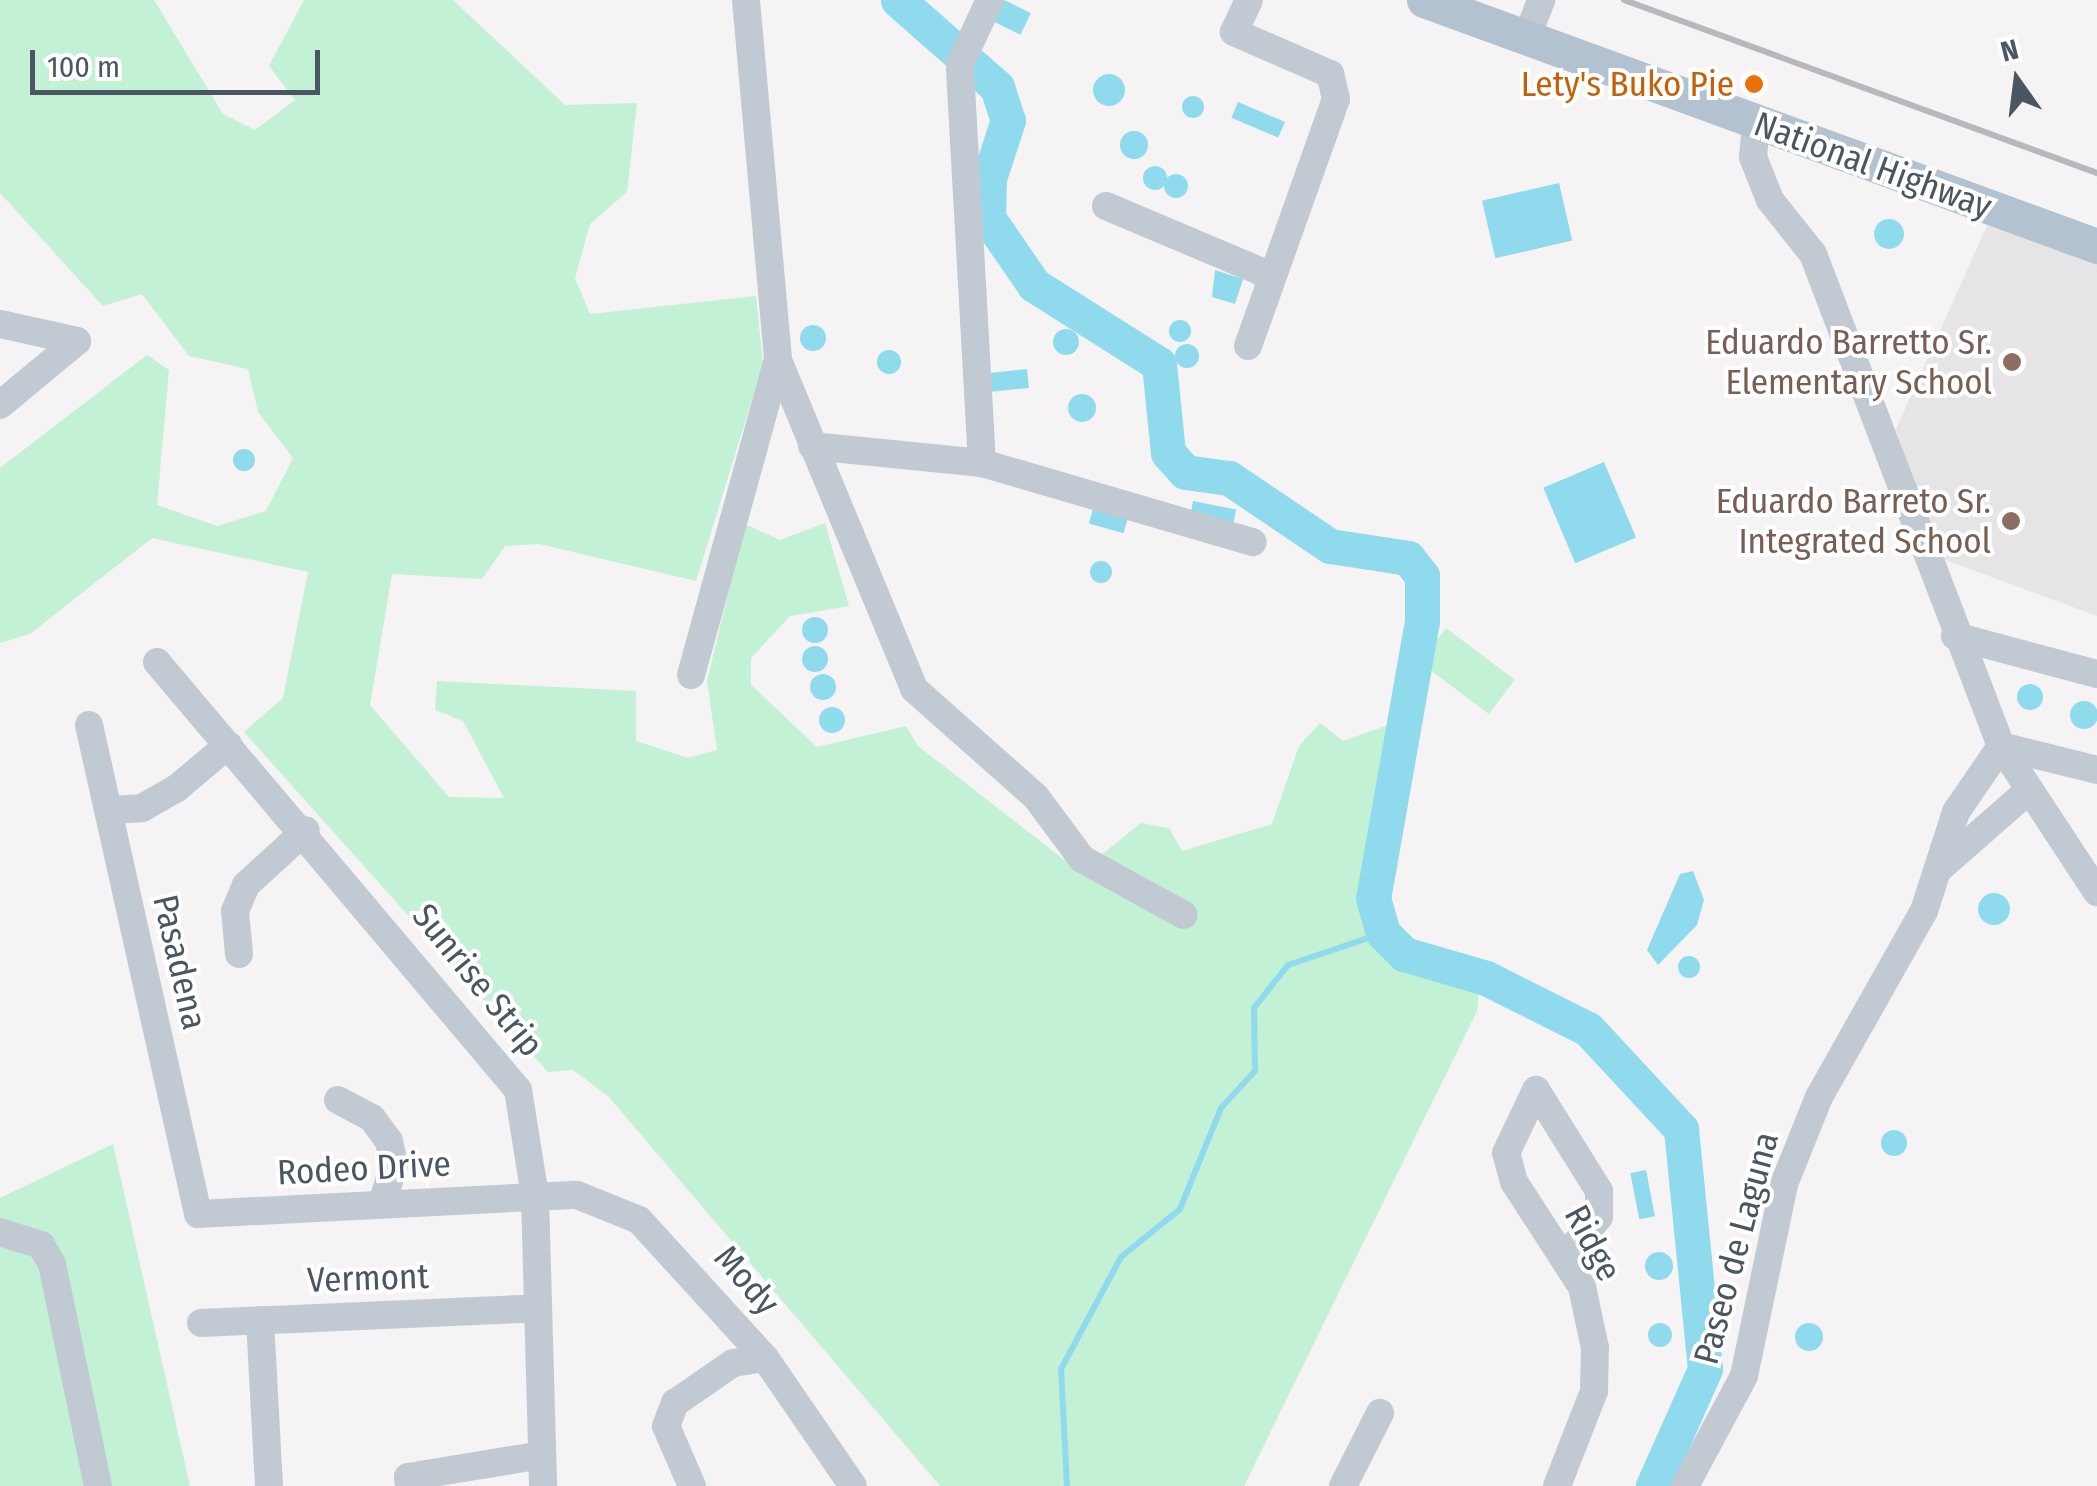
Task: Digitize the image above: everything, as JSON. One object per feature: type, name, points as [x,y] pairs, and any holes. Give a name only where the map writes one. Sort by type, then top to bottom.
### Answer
[{"type":"main road","name":"National Highway","points":[[1424,0],[2097,246]]},
{"type":"street","points":[[746,0],[778,360],[914,690],[1036,797],[1082,859],[1184,915]]},
{"type":"street","points":[[982,462],[963,56],[990,0]]},
{"type":"street","points":[[1248,346],[1336,98],[1330,74],[1234,32],[1249,0]]},
{"type":"street","points":[[1527,37],[1541,0]]},
{"type":"street","points":[[1756,123],[1753,157],[1770,200],[1812,254],[1954,636],[2001,746],[2097,892]]},
{"type":"street","points":[[1106,206],[1272,276]]},
{"type":"street","points":[[0,324],[77,342],[0,405]]},
{"type":"street","points":[[691,675],[778,360]]},
{"type":"street","points":[[812,446],[982,462],[1254,542]]},
{"type":"street","points":[[1954,636],[2097,674]]},
{"type":"street","name":"Sunrise Strip","points":[[156,662],[306,830],[499,1058],[527,1124],[534,1196],[544,1486]]},
{"type":"street","name":"Pasadena","points":[[89,725],[198,1214]]},
{"type":"street","points":[[108,810],[142,808],[177,788],[228,745]]},
{"type":"street","points":[[2001,746],[2097,770]]},
{"type":"street","name":"Paseo de Laguna","points":[[1685,1486],[1744,1376],[1780,1202],[1819,1097],[1899,962],[1939,869],[1956,812],[2001,746]]},
{"type":"street","name":"Paseo de Laguna","points":[[1939,869],[2030,790]]},
{"type":"street","points":[[239,954],[235,911],[246,885],[306,830]]},
{"type":"street","name":"Ridge","points":[[1557,1486],[1594,1391],[1582,1287],[1514,1182],[1506,1153],[1536,1090],[1599,1191],[1599,1217],[1565,1256]]},
{"type":"street","points":[[338,1100],[372,1118],[389,1141],[394,1165],[382,1204]]},
{"type":"street","name":"Mody","points":[[534,1196],[578,1195],[639,1220],[765,1358],[853,1486]]},
{"type":"street","name":"Rodeo Drive","points":[[198,1214],[534,1196]]},
{"type":"street","points":[[0,1232],[41,1245],[52,1264],[98,1486]]},
{"type":"street","name":"Vermont","points":[[201,1322],[538,1308]]},
{"type":"street","points":[[260,1320],[269,1486]]},
{"type":"street","points":[[692,1486],[666,1426],[675,1403],[733,1363],[765,1358]]},
{"type":"street","points":[[1344,1486],[1380,1413]]},
{"type":"street","points":[[409,1486],[408,1477],[542,1455]]},
{"type":"shaded area","name":"Eduardo Barretto Sr. Elementary School","points":[[1990,219],[2097,257],[2097,616],[1935,556],[1896,429]]},
{"type":"green space","points":[[0,0],[154,0],[223,114],[255,130],[295,100],[269,66],[304,0],[453,0],[565,105],[637,103],[627,192],[590,224],[575,278],[590,314],[756,296],[763,364],[696,581],[539,544],[505,546],[482,579],[392,574],[370,705],[449,797],[504,798],[463,721],[435,710],[437,681],[636,691],[636,741],[688,758],[717,750],[707,681],[745,524],[780,540],[825,523],[849,606],[790,616],[751,658],[751,685],[817,747],[906,726],[918,746],[1080,872],[1141,823],[1169,828],[1182,851],[1272,824],[1299,746],[1320,723],[1343,741],[1405,719],[1373,898],[1383,933],[1404,955],[1479,990],[1477,1011],[1244,1486],[940,1486],[608,1096],[573,1070],[548,1072],[244,732],[283,698],[308,572],[152,538],[30,634],[0,643],[0,468],[147,355],[169,370],[157,505],[217,526],[266,511],[293,458],[258,412],[248,369],[189,356],[142,294],[103,306],[0,193]]},
{"type":"green space","points":[[1446,628],[1515,680],[1489,714],[1420,662]]},
{"type":"green space","points":[[113,1144],[190,1486],[0,1486],[0,1198]]},
{"type":"water","points":[[1004,0],[1031,13],[1020,35],[993,22]]},
{"type":"water","points":[[1109,74],[1120,79],[1125,90],[1120,101],[1109,106],[1098,101],[1093,90],[1098,79]]},
{"type":"water","points":[[1193,96],[1201,99],[1201,115],[1193,118],[1185,115],[1182,107],[1185,99]]},
{"type":"water","points":[[1238,102],[1285,122],[1278,138],[1231,118]]},
{"type":"water","points":[[1134,131],[1144,135],[1148,145],[1144,155],[1134,159],[1124,155],[1120,145],[1124,135]]},
{"type":"water","points":[[1155,166],[1164,169],[1164,187],[1155,190],[1146,187],[1143,178],[1146,169]]},
{"type":"water","points":[[1176,174],[1185,177],[1185,195],[1176,198],[1167,195],[1164,186],[1167,177]]},
{"type":"water","points":[[1559,183],[1572,240],[1495,258],[1482,201]]},
{"type":"water","points":[[1889,219],[1900,223],[1904,234],[1900,245],[1889,249],[1878,245],[1874,234],[1878,223]]},
{"type":"water","points":[[1215,270],[1243,279],[1235,304],[1212,297]]},
{"type":"water","points":[[1180,320],[1188,323],[1188,339],[1180,342],[1172,339],[1169,331],[1172,323]]},
{"type":"water","points":[[813,325],[822,329],[826,338],[822,347],[813,351],[804,347],[800,338],[804,329]]},
{"type":"water","points":[[1066,329],[1075,333],[1079,342],[1075,351],[1066,355],[1057,351],[1053,342],[1057,333]]},
{"type":"water","points":[[1187,344],[1199,356],[1187,368],[1175,356]]},
{"type":"water","points":[[889,350],[901,362],[889,374],[877,362]]},
{"type":"water","points":[[1027,369],[1029,388],[989,392],[987,373]]},
{"type":"water","points":[[1082,394],[1092,398],[1096,408],[1092,418],[1082,422],[1072,418],[1068,408],[1072,398]]},
{"type":"water","points":[[244,449],[252,452],[252,468],[244,471],[236,468],[233,460],[236,452]]},
{"type":"water","points":[[1604,462],[1636,537],[1575,563],[1543,488]]},
{"type":"water","points":[[1193,501],[1236,509],[1233,527],[1190,519]]},
{"type":"water","points":[[1093,509],[1128,519],[1123,533],[1089,523]]},
{"type":"water","points":[[1101,561],[1109,564],[1109,580],[1101,583],[1093,580],[1090,572],[1093,564]]},
{"type":"water","points":[[815,617],[824,621],[828,630],[824,639],[815,643],[806,639],[802,630],[806,621]]},
{"type":"water","points":[[815,646],[824,650],[828,659],[824,668],[815,672],[806,668],[802,659],[806,650]]},
{"type":"water","points":[[823,674],[832,678],[836,687],[832,696],[823,700],[814,696],[810,687],[814,678]]},
{"type":"water","points":[[2030,684],[2040,687],[2040,707],[2030,710],[2020,707],[2017,697],[2020,687]]},
{"type":"water","points":[[2084,701],[2094,705],[2098,715],[2094,725],[2084,729],[2074,725],[2070,715],[2074,705]]},
{"type":"water","points":[[832,707],[842,710],[842,730],[832,733],[822,730],[819,720],[822,710]]},
{"type":"water","points":[[1693,871],[1704,900],[1697,925],[1658,965],[1647,950],[1680,874]]},
{"type":"water","points":[[1994,893],[2005,898],[2010,909],[2005,920],[1994,925],[1983,920],[1978,909],[1983,898]]},
{"type":"water","points":[[1689,956],[1697,959],[1697,975],[1689,978],[1681,975],[1678,967],[1681,959]]},
{"type":"water","points":[[1894,1130],[1903,1134],[1907,1143],[1903,1152],[1894,1156],[1885,1152],[1881,1143],[1885,1134]]},
{"type":"water","points":[[1646,1170],[1655,1216],[1639,1219],[1630,1173]]},
{"type":"water","points":[[1659,1252],[1669,1256],[1673,1266],[1669,1276],[1659,1280],[1649,1276],[1645,1266],[1649,1256]]},
{"type":"water","points":[[1660,1323],[1669,1326],[1669,1344],[1660,1347],[1651,1344],[1648,1335],[1651,1326]]},
{"type":"water","points":[[1809,1323],[1819,1327],[1823,1337],[1819,1347],[1809,1351],[1799,1347],[1795,1337],[1799,1327]]},
{"type":"waterway","points":[[898,0],[997,87],[1008,120],[989,178],[988,218],[1034,285],[1159,364],[1168,453],[1185,472],[1229,478],[1330,546],[1408,558],[1422,576],[1422,621],[1373,898],[1383,933],[1404,954],[1486,978],[1588,1029],[1681,1129],[1705,1369],[1653,1486]]},
{"type":"waterway","points":[[1067,1486],[1061,1369],[1121,1257],[1180,1209],[1221,1108],[1255,1071],[1254,1008],[1288,965],[1383,933]]},
{"type":"railway","points":[[1624,0],[2097,173]]},
{"type":"place","name":"Lety's Buko Pie","points":[[1754,84]]},
{"type":"place","name":"Eduardo Barretto Sr. Elementary School","points":[[2012,362]]},
{"type":"place","name":"Eduardo Barreto Sr. Integrated School","points":[[2011,521]]}]
